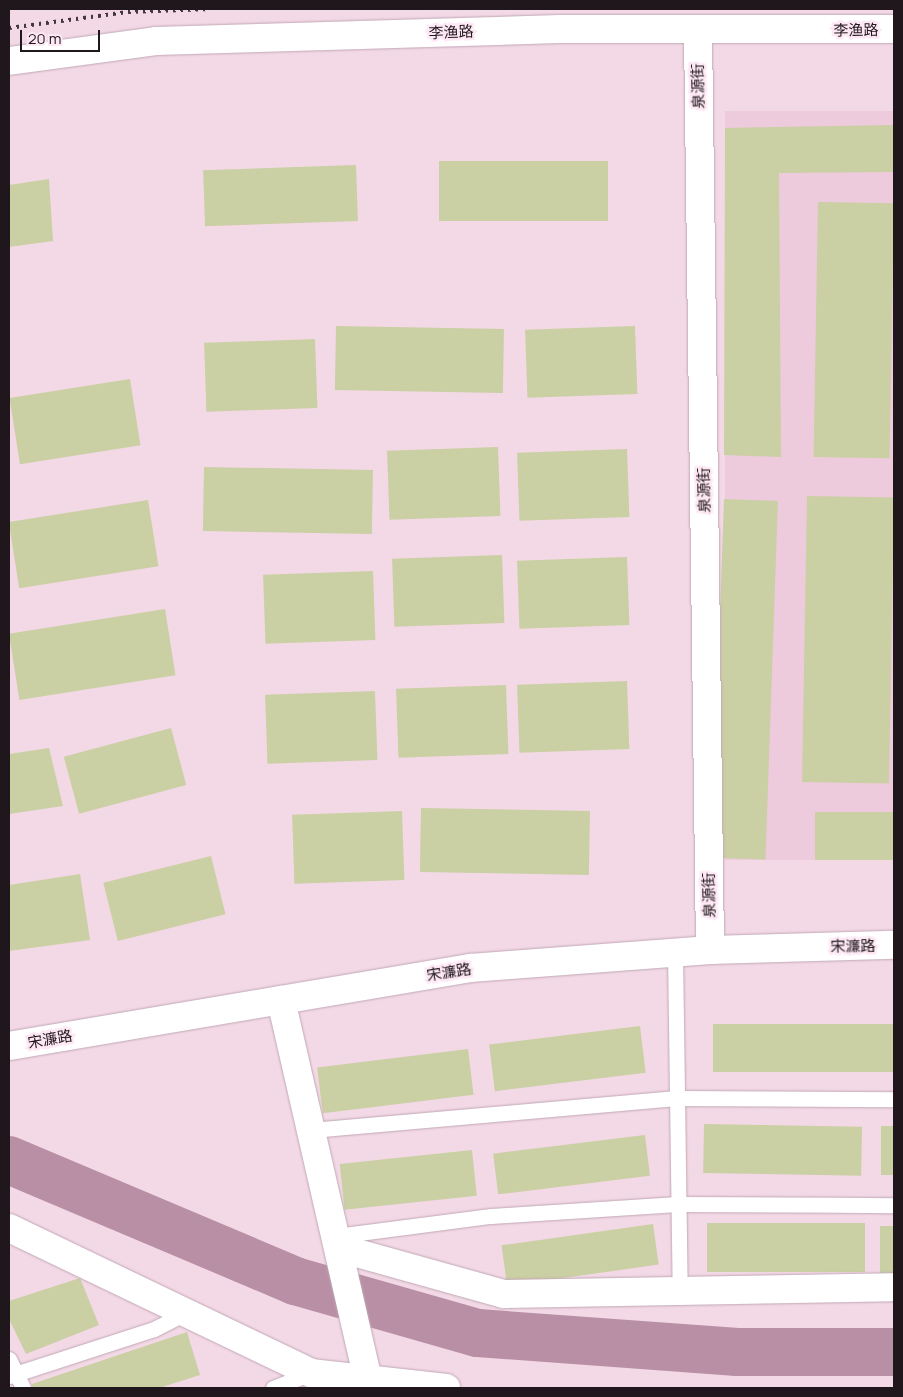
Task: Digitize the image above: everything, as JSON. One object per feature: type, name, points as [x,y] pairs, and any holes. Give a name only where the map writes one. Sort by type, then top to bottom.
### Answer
[{"type":"street","name":"李渔路","points":[[9,61],[156,40],[560,29],[698,31],[894,29]]},
{"type":"street","name":"泉源街","points":[[698,31],[710,950]]},
{"type":"street","name":"宋濂路","points":[[9,1046],[470,968],[710,950],[894,945]]},
{"type":"street","points":[[281,1000],[346,1275],[368,1383]]},
{"type":"street","points":[[9,1228],[184,1314],[311,1373],[368,1383],[446,1388]]},
{"type":"street","points":[[338,1242],[504,1294],[680,1294],[894,1287]]},
{"type":"lane","points":[[675,952],[680,1294]]},
{"type":"lane","points":[[312,1130],[677,1098],[894,1099]]},
{"type":"lane","points":[[338,1242],[491,1216],[678,1204],[894,1205]]},
{"type":"lane","points":[[12,1374],[154,1329],[184,1314]]},
{"type":"lane","points":[[9,1359],[12,1374],[23,1388]]},
{"type":"lane","points":[[273,1388],[311,1373]]},
{"type":"shaded area","points":[[725,111],[894,111],[894,860],[725,860]]},
{"type":"building","points":[[894,125],[894,172],[779,173],[781,457],[724,455],[725,128]]},
{"type":"building","points":[[439,161],[608,161],[608,221],[439,221]]},
{"type":"building","points":[[356,165],[358,221],[205,226],[203,170]]},
{"type":"building","points":[[49,179],[53,241],[9,247],[9,185]]},
{"type":"building","points":[[818,202],[894,203],[890,458],[814,457]]},
{"type":"building","points":[[336,326],[504,329],[503,393],[335,390]]},
{"type":"building","points":[[635,326],[637,394],[527,398],[525,330]]},
{"type":"building","points":[[315,339],[317,408],[206,412],[204,343]]},
{"type":"building","points":[[130,379],[140,445],[20,464],[10,398]]},
{"type":"building","points":[[498,447],[500,516],[389,520],[387,451]]},
{"type":"building","points":[[627,449],[629,517],[519,521],[517,453]]},
{"type":"building","points":[[204,467],[373,470],[372,534],[203,531]]},
{"type":"building","points":[[807,496],[894,498],[889,783],[802,782]]},
{"type":"building","points":[[724,499],[778,501],[765,860],[711,858]]},
{"type":"building","points":[[148,500],[158,566],[19,588],[9,522]]},
{"type":"building","points":[[502,555],[504,623],[394,627],[392,559]]},
{"type":"building","points":[[627,557],[629,625],[519,629],[517,561]]},
{"type":"building","points":[[373,571],[375,640],[265,644],[263,575]]},
{"type":"building","points":[[165,609],[175,675],[19,700],[9,634]]},
{"type":"building","points":[[627,681],[629,749],[519,753],[517,685]]},
{"type":"building","points":[[506,685],[508,754],[398,758],[396,689]]},
{"type":"building","points":[[375,691],[377,760],[267,764],[265,695]]},
{"type":"building","points":[[171,728],[186,785],[79,814],[64,757]]},
{"type":"building","points":[[49,748],[63,806],[9,814],[9,754]]},
{"type":"building","points":[[421,808],[590,811],[589,875],[420,872]]},
{"type":"building","points":[[402,811],[404,880],[294,884],[292,815]]},
{"type":"building","points":[[815,812],[894,812],[894,860],[815,860]]},
{"type":"building","points":[[211,856],[226,914],[118,941],[103,883]]},
{"type":"building","points":[[80,874],[90,940],[9,951],[9,885]]},
{"type":"building","points":[[713,1024],[894,1024],[894,1072],[713,1072]]},
{"type":"building","points":[[640,1026],[646,1073],[495,1091],[489,1045]]},
{"type":"building","points":[[468,1049],[474,1095],[323,1113],[317,1068]]},
{"type":"building","points":[[704,1124],[862,1127],[861,1176],[703,1173]]},
{"type":"building","points":[[881,1126],[894,1126],[894,1175],[881,1175]]},
{"type":"building","points":[[645,1135],[650,1176],[498,1194],[493,1154]]},
{"type":"building","points":[[472,1150],[477,1196],[345,1210],[340,1164]]},
{"type":"building","points":[[707,1223],[865,1223],[865,1272],[707,1272]]},
{"type":"building","points":[[653,1224],[659,1265],[507,1286],[501,1245]]},
{"type":"building","points":[[880,1226],[894,1226],[894,1273],[880,1273]]},
{"type":"building","points":[[80,1278],[99,1325],[26,1354],[9,1319],[9,1301]]},
{"type":"building","points":[[187,1332],[200,1375],[159,1388],[33,1388],[32,1384]]},
{"type":"waterway","points":[[9,1160],[295,1281],[478,1333],[737,1352],[894,1352]]},
{"type":"railway","points":[[9,28],[128,12],[211,9]]}]
